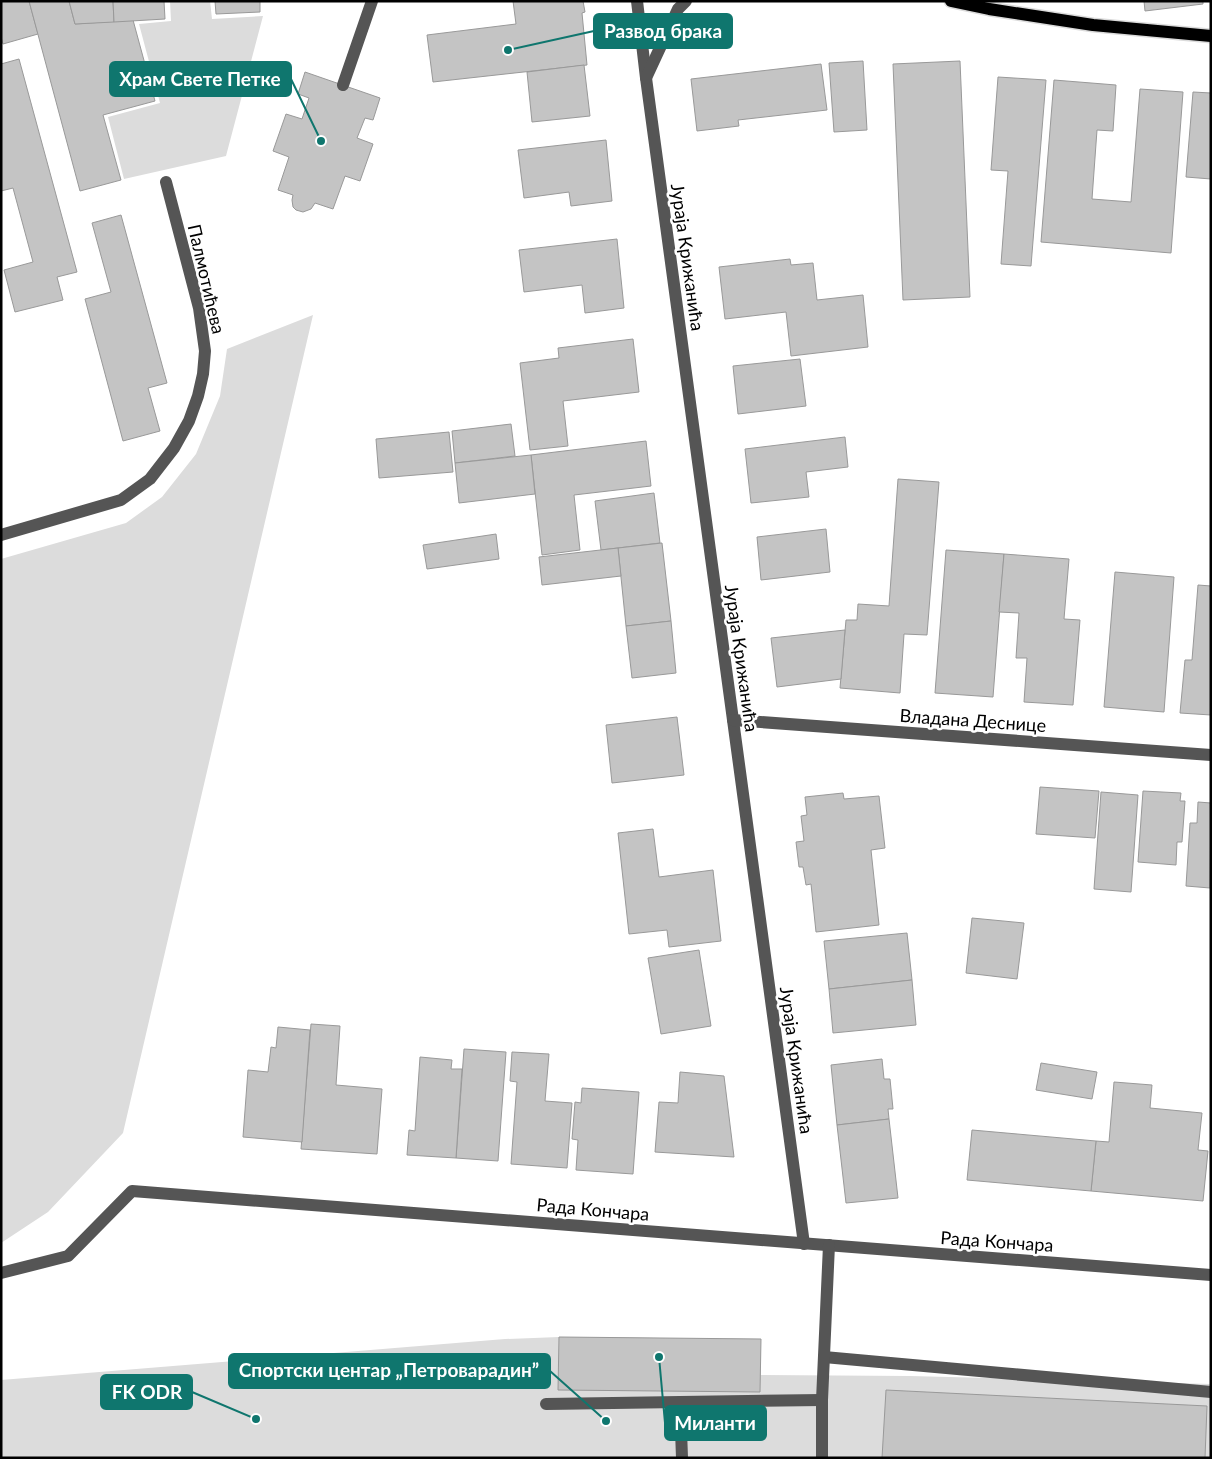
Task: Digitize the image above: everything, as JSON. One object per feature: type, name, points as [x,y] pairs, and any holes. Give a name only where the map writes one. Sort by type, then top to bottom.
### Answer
[{"type":"main road","points":[[951,1],[1007,12],[1093,25],[1211,36]]},
{"type":"street","points":[[343,85],[372,1]]},
{"type":"street","name":"Јураја Крижанића","points":[[637,1],[804,1244]]},
{"type":"street","points":[[646,78],[678,9],[686,1]]},
{"type":"street","name":"Палмотићева","points":[[1,535],[121,500],[150,479],[174,448],[189,421],[198,396],[203,374],[205,351],[199,308],[166,182]]},
{"type":"street","name":"Владана Деснице","points":[[733,720],[1211,755]]},
{"type":"street","name":"Рада Кончара","points":[[1,1273],[68,1256],[132,1191],[1211,1275]]},
{"type":"street","points":[[822,1458],[822,1400],[829,1245]]},
{"type":"street","points":[[824,1357],[1211,1392]]},
{"type":"street","points":[[546,1404],[822,1400]]},
{"type":"street","points":[[680,1402],[682,1458]]},
{"type":"shaded area","points":[[170,1],[210,1],[212,19],[263,16],[226,156],[124,179],[108,117],[160,103],[139,24],[171,21]]},
{"type":"shaded area","points":[[313,315],[123,1133],[48,1212],[1,1243],[1,559],[126,523],[162,497],[196,454],[220,396],[227,349]]},
{"type":"shaded area","points":[[559,1337],[761,1339],[761,1375],[910,1376],[1211,1384],[1211,1458],[1,1458],[1,1380],[505,1339]]},
{"type":"building","points":[[1,1],[29,1],[38,34],[3,44],[1,37]]},
{"type":"building","points":[[29,1],[69,1],[75,24],[133,20],[155,101],[103,115],[121,180],[80,191]]},
{"type":"building","points":[[69,1],[113,1],[114,22],[75,24]]},
{"type":"building","points":[[113,1],[164,1],[165,19],[114,22]]},
{"type":"building","points":[[215,1],[260,1],[260,12],[216,14]]},
{"type":"building","points":[[513,1],[583,1],[585,12],[582,13],[587,65],[433,82],[427,35],[516,24]]},
{"type":"building","points":[[1144,1],[1203,1],[1203,4],[1145,11]]},
{"type":"building","points":[[19,59],[77,272],[57,277],[63,300],[15,312],[4,270],[33,262],[13,188],[1,191],[1,64]]},
{"type":"building","points":[[863,61],[867,130],[834,132],[829,63]]},
{"type":"building","points":[[960,61],[970,297],[903,300],[893,64]]},
{"type":"building","points":[[821,64],[827,110],[738,120],[739,126],[697,131],[691,79]]},
{"type":"building","points":[[584,65],[590,116],[532,122],[527,72]]},
{"type":"building","points":[[305,72],[380,98],[373,120],[365,118],[357,138],[373,144],[360,181],[345,176],[333,209],[315,203],[311,209],[303,212],[293,207],[293,195],[278,190],[289,157],[273,151],[286,114],[302,119],[309,98],[298,94]]},
{"type":"building","points":[[998,77],[1046,80],[1031,266],[1001,264],[1008,171],[991,170]]},
{"type":"building","points":[[1054,80],[1116,85],[1113,131],[1097,130],[1092,199],[1131,202],[1140,89],[1183,92],[1171,253],[1041,242]]},
{"type":"building","points":[[1193,92],[1211,93],[1211,179],[1186,177]]},
{"type":"building","points":[[606,140],[612,201],[571,206],[569,192],[524,198],[518,150]]},
{"type":"building","points":[[121,215],[167,383],[148,388],[160,431],[123,441],[85,299],[111,292],[92,223]]},
{"type":"building","points":[[617,239],[624,308],[585,313],[582,285],[524,292],[519,250]]},
{"type":"building","points":[[790,259],[791,265],[813,263],[817,300],[863,295],[868,347],[791,356],[786,312],[725,319],[719,267]]},
{"type":"building","points":[[633,339],[639,392],[563,401],[568,446],[530,450],[520,363],[559,358],[558,348]]},
{"type":"building","points":[[800,359],[806,406],[738,414],[733,366]]},
{"type":"building","points":[[511,424],[515,456],[455,463],[452,431]]},
{"type":"building","points":[[449,432],[453,472],[379,478],[376,439]]},
{"type":"building","points":[[845,437],[848,467],[806,472],[809,497],[751,503],[745,449]]},
{"type":"building","points":[[646,441],[651,486],[574,495],[580,550],[542,555],[531,455]]},
{"type":"building","points":[[531,455],[535,494],[459,503],[455,463]]},
{"type":"building","points":[[898,479],[939,482],[927,635],[904,634],[900,693],[840,688],[846,620],[857,620],[858,604],[889,606]]},
{"type":"building","points":[[654,493],[660,543],[601,550],[595,501]]},
{"type":"building","points":[[826,529],[830,572],[761,580],[757,537]]},
{"type":"building","points":[[496,534],[499,559],[427,569],[423,545]]},
{"type":"building","points":[[662,543],[671,621],[626,626],[618,548]]},
{"type":"building","points":[[618,548],[621,576],[542,585],[539,557]]},
{"type":"building","points":[[946,550],[1004,554],[993,697],[935,693]]},
{"type":"building","points":[[1004,554],[1069,559],[1064,619],[1080,620],[1073,705],[1024,702],[1027,658],[1016,658],[1019,613],[999,612]]},
{"type":"building","points":[[1115,572],[1174,577],[1164,712],[1104,707]]},
{"type":"building","points":[[1198,585],[1211,586],[1211,715],[1180,713],[1185,660],[1192,660]]},
{"type":"building","points":[[671,621],[676,673],[632,678],[626,626]]},
{"type":"building","points":[[845,630],[841,679],[777,687],[771,638]]},
{"type":"building","points":[[677,717],[684,775],[612,783],[606,725]]},
{"type":"building","points":[[1040,787],[1099,791],[1095,838],[1036,834]]},
{"type":"building","points":[[1143,791],[1181,793],[1180,801],[1185,801],[1182,842],[1177,842],[1176,865],[1138,862]]},
{"type":"building","points":[[1101,792],[1138,795],[1131,892],[1094,889]]},
{"type":"building","points":[[843,793],[844,799],[879,796],[885,848],[871,850],[879,925],[816,932],[811,884],[806,885],[803,867],[799,867],[796,842],[804,841],[801,816],[807,815],[805,797]]},
{"type":"building","points":[[1198,802],[1211,803],[1210,888],[1186,886],[1190,823],[1197,823]]},
{"type":"building","points":[[653,829],[659,877],[713,870],[721,941],[669,947],[667,930],[629,934],[618,833]]},
{"type":"building","points":[[972,918],[1024,923],[1017,979],[966,973]]},
{"type":"building","points":[[907,933],[912,980],[829,989],[824,941]]},
{"type":"building","points":[[699,950],[711,1026],[661,1034],[648,958]]},
{"type":"building","points":[[912,980],[916,1025],[833,1033],[829,989]]},
{"type":"building","points":[[311,1024],[340,1026],[336,1085],[382,1089],[377,1154],[301,1149]]},
{"type":"building","points":[[278,1027],[310,1030],[302,1142],[243,1137],[248,1070],[268,1072],[271,1047],[276,1048]]},
{"type":"building","points":[[464,1049],[506,1052],[498,1161],[456,1158]]},
{"type":"building","points":[[512,1052],[549,1054],[545,1101],[572,1103],[567,1168],[511,1164],[517,1082],[510,1081]]},
{"type":"building","points":[[420,1057],[452,1060],[451,1069],[462,1069],[456,1158],[407,1155],[409,1130],[415,1131]]},
{"type":"building","points":[[882,1059],[884,1079],[890,1079],[893,1109],[888,1109],[889,1119],[837,1125],[831,1065]]},
{"type":"building","points":[[1041,1063],[1097,1072],[1092,1099],[1036,1090]]},
{"type":"building","points":[[680,1072],[724,1076],[734,1157],[655,1152],[659,1102],[678,1103]]},
{"type":"building","points":[[1114,1082],[1152,1085],[1150,1108],[1202,1113],[1198,1150],[1208,1151],[1203,1201],[1091,1191],[1096,1141],[1109,1142]]},
{"type":"building","points":[[582,1088],[639,1092],[633,1174],[576,1170],[578,1140],[572,1139],[575,1102],[581,1103]]},
{"type":"building","points":[[889,1119],[898,1198],[846,1203],[837,1125]]},
{"type":"building","points":[[972,1130],[1096,1141],[1091,1191],[967,1180]]},
{"type":"building","points":[[559,1337],[761,1339],[760,1392],[558,1390]]},
{"type":"building","points":[[886,1390],[1207,1406],[1205,1458],[882,1458]]},
{"type":"place","name":"Развод брака","points":[[508,50]]},
{"type":"place","name":"Храм Свете Петке","points":[[321,141]]},
{"type":"place","name":"Миланти","points":[[659,1357]]},
{"type":"place","name":"FK ODR","points":[[256,1419]]},
{"type":"place","name":"Спортски центар „Петроварадин”","points":[[606,1421]]}]
